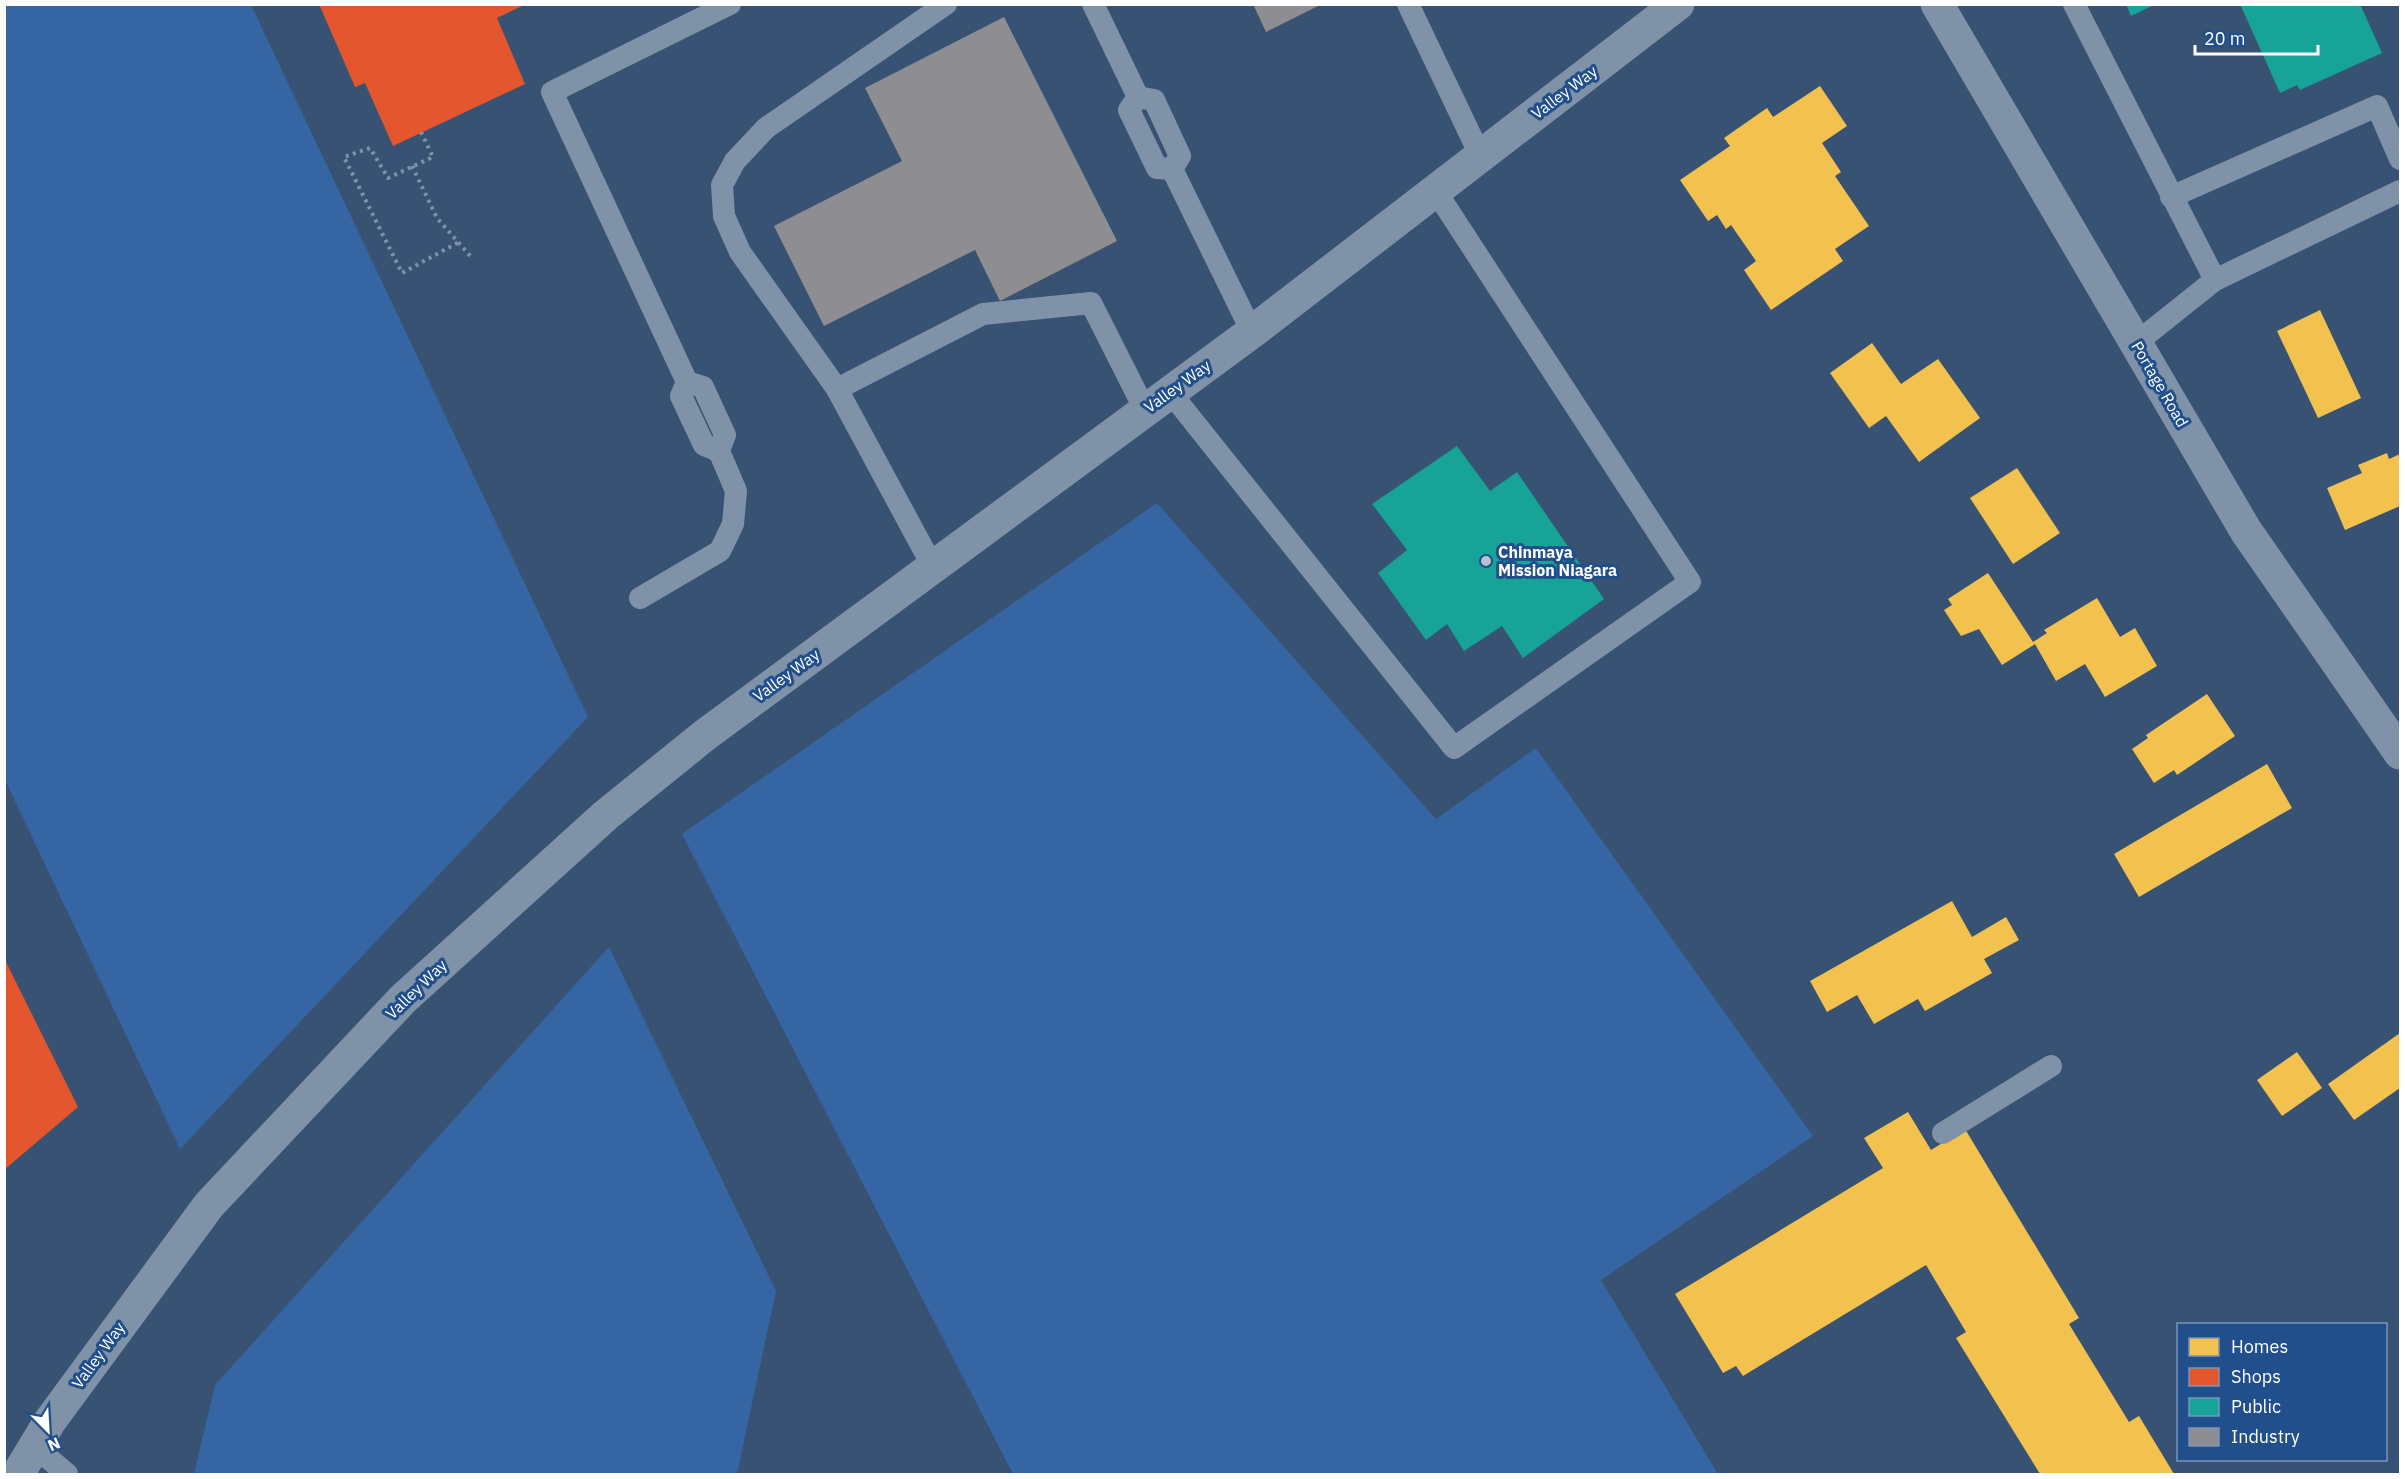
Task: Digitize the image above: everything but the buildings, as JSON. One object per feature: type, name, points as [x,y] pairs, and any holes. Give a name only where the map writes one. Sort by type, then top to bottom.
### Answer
[{"type":"street","name":"Valley Way","points":[[18,1474],[50,1421],[209,1205],[403,999],[606,815],[705,735],[1252,332],[1678,4]]},
{"type":"street","name":"Portage Road","points":[[1937,4],[2246,531],[2400,753]]},
{"type":"lane","points":[[640,598],[720,551],[733,524],[736,491],[719,451],[725,435],[703,387],[687,382],[552,93],[730,4]]},
{"type":"lane","points":[[933,567],[837,389],[740,252],[724,216],[722,185],[735,161],[766,128],[946,4]]},
{"type":"lane","points":[[1093,4],[1138,97],[1130,110],[1157,168],[1172,169],[1252,332]]},
{"type":"lane","points":[[1408,4],[1480,155]]},
{"type":"lane","points":[[2074,4],[2214,280]]},
{"type":"lane","points":[[2171,197],[2377,106],[2400,159]]},
{"type":"lane","points":[[837,389],[983,314],[1091,303],[1157,401],[1454,748],[1690,582],[1435,190]]},
{"type":"lane","points":[[2136,343],[2214,280],[2400,191]]},
{"type":"lane","points":[[1943,1133],[2051,1066]]},
{"type":"lane","points":[[35,1447],[67,1474]]},
{"type":"path","points":[[421,132],[433,157],[388,178],[370,148],[344,157],[402,273],[459,242]]},
{"type":"path","points":[[412,166],[437,218],[472,258]]},
{"type":"shaded area","points":[[5,4],[251,5],[588,717],[180,1149],[5,780]]},
{"type":"shaded area","points":[[1157,503],[1436,819],[1536,748],[1813,1136],[1601,1280],[1718,1474],[1013,1474],[682,834]]},
{"type":"shaded area","points":[[609,947],[776,1291],[737,1474],[194,1474],[215,1385]]},
{"type":"place","name":"Chinmaya Mission Niagara","points":[[1486,561]]}]
